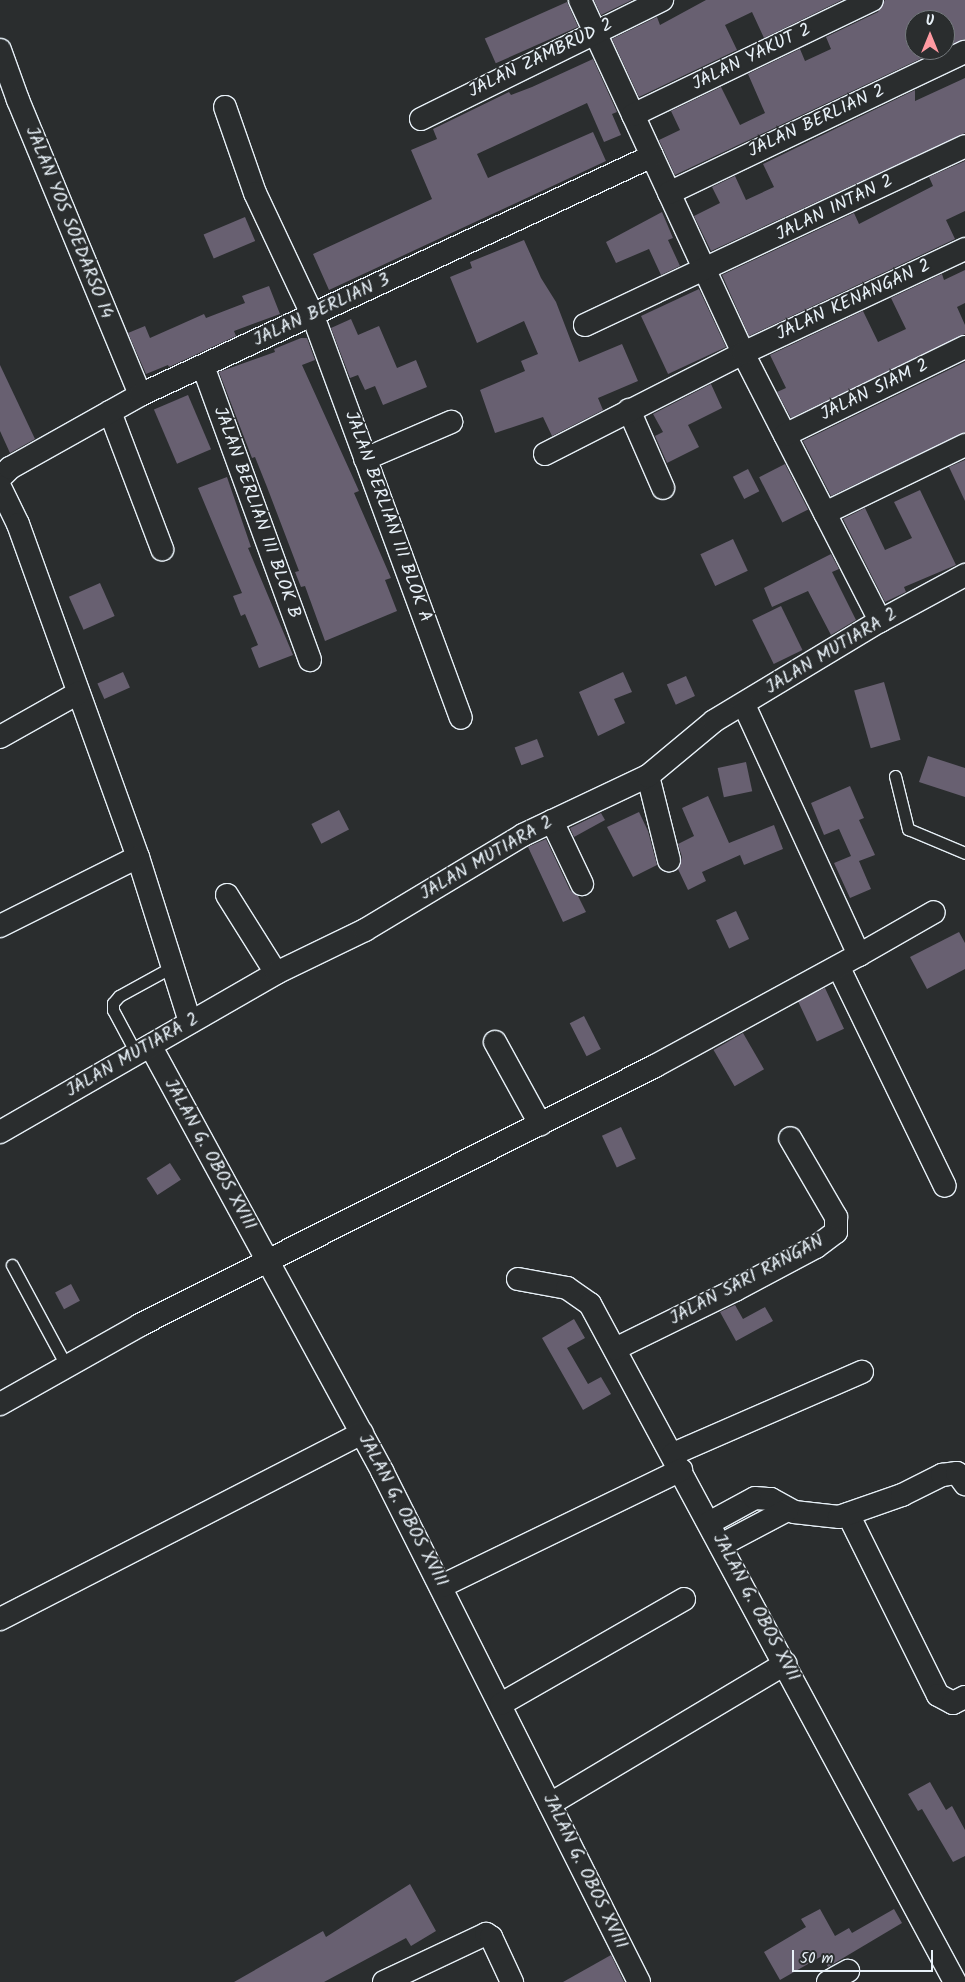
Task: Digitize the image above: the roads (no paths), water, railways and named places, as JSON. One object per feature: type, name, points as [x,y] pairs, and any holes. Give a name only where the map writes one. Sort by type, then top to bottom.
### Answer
[{"type":"street","points":[[580,0],[743,353],[880,621]]},
{"type":"street","name":"JALAN ZAMBRUD 2","points":[[421,119],[662,0]]},
{"type":"street","name":"JALAN YAKUT 2","points":[[633,116],[872,0]]},
{"type":"street","name":"JALAN YOS SOEDARSO 14","points":[[0,50],[18,100],[140,395]]},
{"type":"street","name":"JALAN BERLIAN 2","points":[[669,193],[965,52]]},
{"type":"street","name":"JALAN BERLIAN III BLOK A","points":[[225,107],[255,193],[313,316],[461,718]]},
{"type":"street","name":"JALAN INTAN 2","points":[[584,325],[705,271],[965,146]]},
{"type":"street","name":"JALAN BERLIAN 3","points":[[0,478],[10,468],[140,395],[313,316],[652,156]]},
{"type":"street","name":"JALAN KENANGAN 2","points":[[545,454],[743,353],[965,249]]},
{"type":"street","name":"JALAN SIAM 2","points":[[785,435],[965,347]]},
{"type":"street","name":"JALAN BERLIAN III BLOK B","points":[[203,366],[310,660]]},
{"type":"street","points":[[629,410],[663,488]]},
{"type":"street","points":[[110,412],[162,549]]},
{"type":"street","points":[[366,459],[451,422]]},
{"type":"street","points":[[825,513],[965,446]]},
{"type":"street","points":[[0,487],[18,524],[138,857],[190,1022]]},
{"type":"street","name":"JALAN MUTIARA 2","points":[[0,1132],[144,1051],[190,1022],[276,973],[366,930],[552,821],[648,776],[714,721],[744,705],[880,621],[965,575]]},
{"type":"street","points":[[0,737],[78,693]]},
{"type":"street","points":[[744,705],[859,955]]},
{"type":"street","points":[[648,776],[669,860]]},
{"type":"street","points":[[552,821],[582,884]]},
{"type":"street","points":[[0,926],[138,857]]},
{"type":"street","points":[[227,895],[276,973]]},
{"type":"street","points":[[0,1404],[140,1325],[540,1124],[839,968],[934,912]]},
{"type":"street","points":[[839,968],[945,1186]]},
{"type":"street","points":[[495,1042],[540,1124]]},
{"type":"street","name":"JALAN G. OBOS XVIII","points":[[144,1051],[268,1262],[362,1433],[442,1586],[639,1982]]},
{"type":"street","name":"JALAN SARI RANGAN","points":[[615,1349],[743,1286],[816,1247],[836,1232],[836,1217],[790,1138]]},
{"type":"street","name":"JALAN G. OBOS XVII","points":[[518,1279],[567,1288],[580,1294],[590,1304],[677,1462],[955,1982]]},
{"type":"street","points":[[442,1586],[677,1462],[862,1372]]},
{"type":"street","points":[[0,1619],[362,1433]]},
{"type":"street","points":[[709,1523],[755,1498],[772,1499],[786,1510],[808,1515],[839,1517],[902,1495],[942,1475],[957,1473],[965,1484]]},
{"type":"street","points":[[721,1545],[786,1510]]},
{"type":"street","points":[[848,1514],[938,1696],[953,1703],[965,1697]]},
{"type":"street","points":[[501,1704],[684,1599]]},
{"type":"street","points":[[550,1804],[785,1664]]},
{"type":"street","points":[[384,1982],[475,1937],[486,1934],[492,1937],[512,1982]]},
{"type":"street","points":[[828,1982],[848,1971]]},
{"type":"lane","points":[[895,776],[908,829],[965,853]]},
{"type":"lane","points":[[144,1051],[113,1010],[113,1003],[120,996],[172,967]]},
{"type":"lane","points":[[12,1265],[67,1367]]}]
